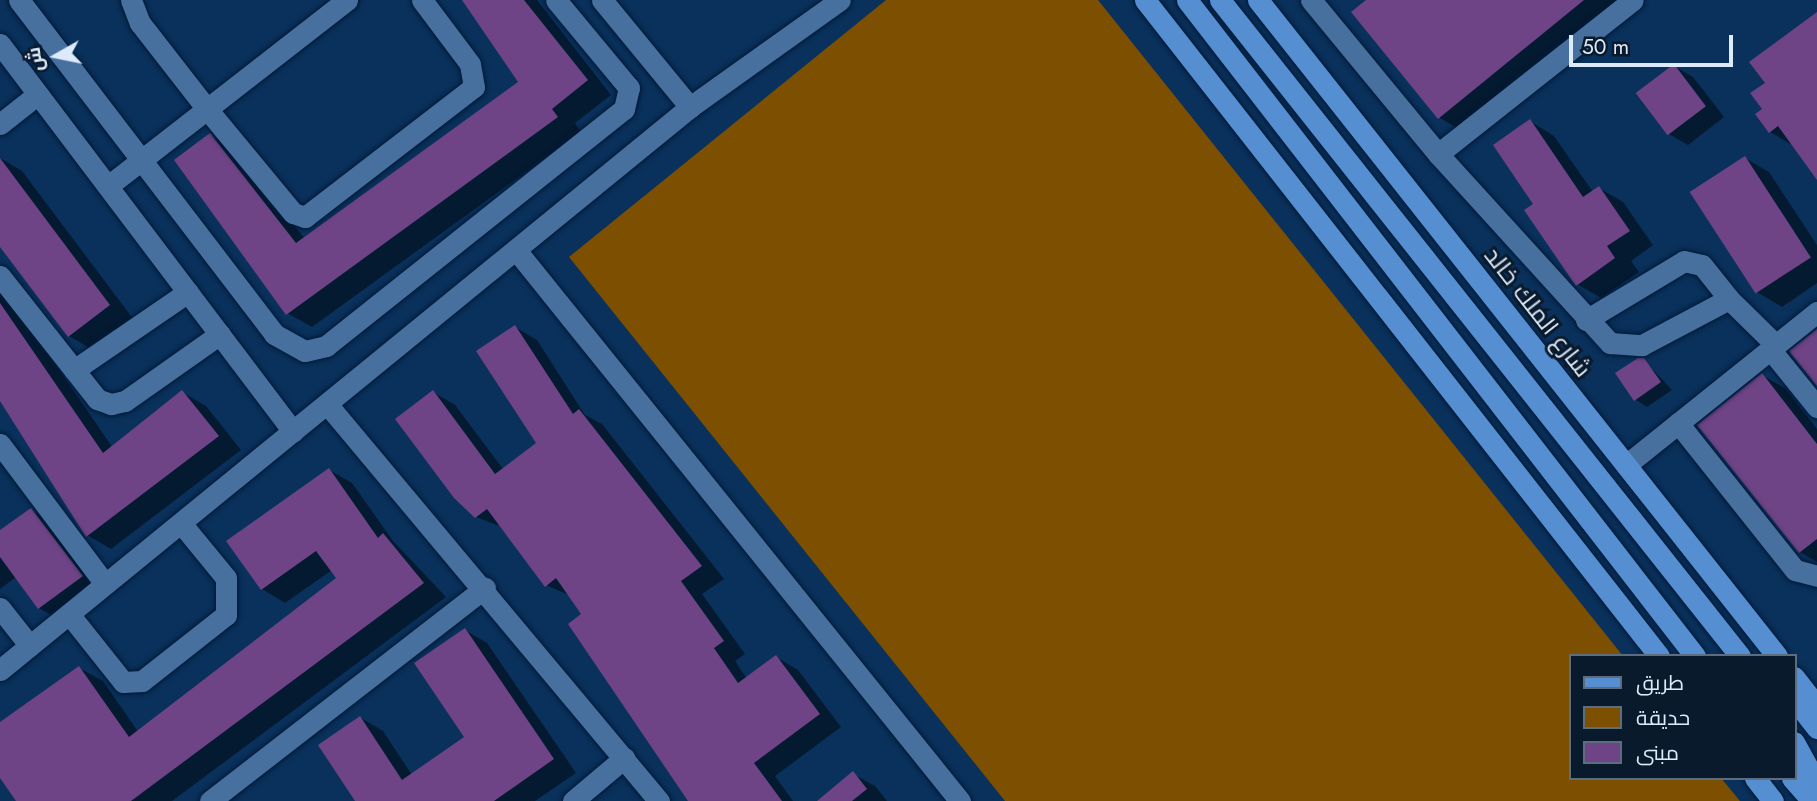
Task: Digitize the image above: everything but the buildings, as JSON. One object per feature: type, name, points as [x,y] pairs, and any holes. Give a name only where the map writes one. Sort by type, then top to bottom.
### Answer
[{"type":"main road","points":[[1145,0],[1657,654]]},
{"type":"main road","points":[[1187,0],[1341,192],[1693,654]]},
{"type":"main road","points":[[1220,0],[1738,654]]},
{"type":"main road","name":"شارع الملك خالد","points":[[1258,0],[1774,653]]},
{"type":"main road","points":[[1796,680],[1817,706]]},
{"type":"main road","points":[[1796,702],[1817,728]]},
{"type":"main road","points":[[1796,746],[1817,784]]},
{"type":"main road","points":[[1757,780],[1773,801]]},
{"type":"main road","points":[[1794,780],[1812,801]]},
{"type":"street","points":[[19,0],[274,334],[305,351],[326,346],[624,109],[629,88],[556,0]]},
{"type":"street","points":[[131,0],[140,23],[293,213],[316,213],[474,87],[470,64],[422,0]]},
{"type":"street","points":[[108,186],[347,0]]},
{"type":"street","points":[[602,0],[690,107]]},
{"type":"street","points":[[0,670],[690,107],[840,0]]},
{"type":"street","points":[[1311,0],[1438,154],[1586,320],[1625,348],[1729,299]]},
{"type":"street","points":[[1438,154],[1633,0]]},
{"type":"street","points":[[0,45],[293,432]]},
{"type":"street","points":[[0,124],[38,94]]},
{"type":"street","points":[[516,250],[960,801]]},
{"type":"street","points":[[1586,320],[1684,261],[1702,265],[1773,347],[1817,407]]},
{"type":"street","points":[[0,276],[97,399],[125,401],[220,334]]},
{"type":"street","points":[[74,370],[188,292]]},
{"type":"street","points":[[1626,465],[1817,312]]},
{"type":"street","points":[[327,404],[485,588],[659,801]]},
{"type":"street","points":[[1678,423],[1795,570],[1817,576]]},
{"type":"street","points":[[0,444],[105,584]]},
{"type":"street","points":[[69,614],[123,682],[142,681],[226,615],[226,578],[181,523]]},
{"type":"street","points":[[211,801],[485,588]]},
{"type":"street","points":[[0,608],[30,646]]},
{"type":"street","points":[[573,801],[624,758]]},
{"type":"green space","points":[[886,0],[1098,0],[1621,654],[1568,654],[1568,780],[1723,780],[1740,801],[1005,801],[569,257]]}]
